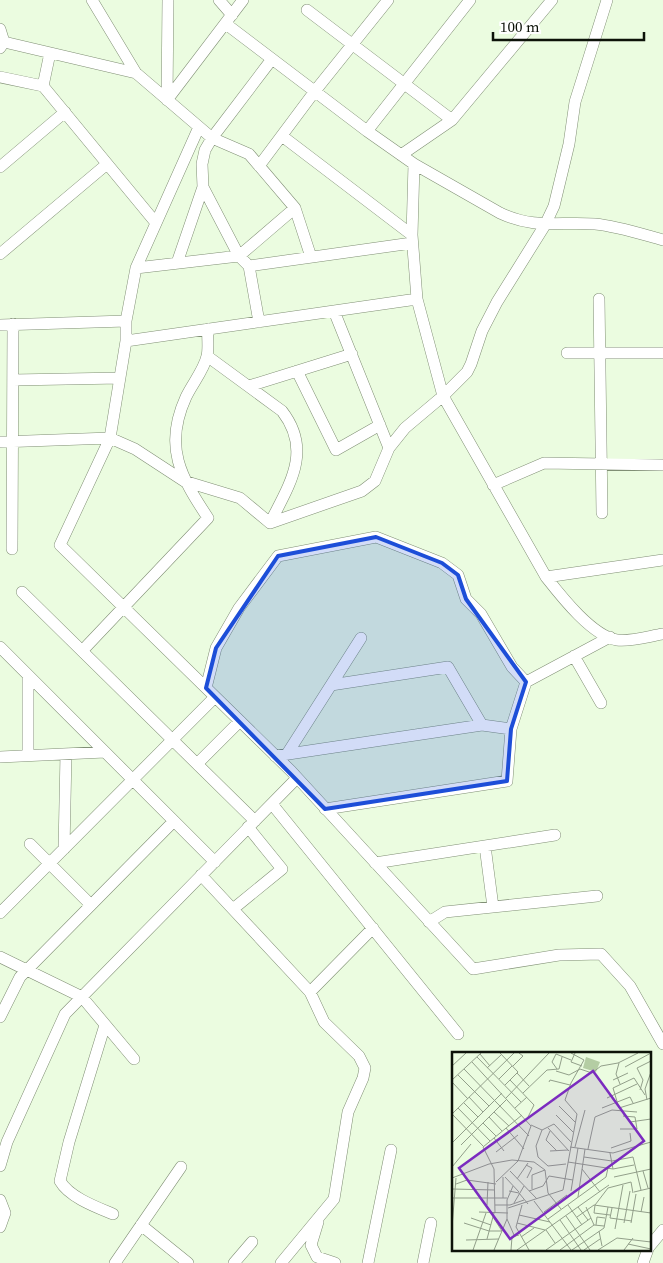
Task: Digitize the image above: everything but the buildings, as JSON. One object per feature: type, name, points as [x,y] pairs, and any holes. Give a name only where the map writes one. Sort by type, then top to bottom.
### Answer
[{"type":"street","points":[[92,0],[136,73],[212,138],[249,154],[260,166],[295,208],[311,257]]},
{"type":"street","points":[[167,100],[168,0]]},
{"type":"street","points":[[220,0],[229,19],[272,59],[414,164],[500,213],[512,219],[545,225],[596,224],[663,240]]},
{"type":"street","points":[[167,100],[244,0]]},
{"type":"street","points":[[260,166],[315,91],[388,0]]},
{"type":"street","points":[[367,131],[470,0]]},
{"type":"street","points":[[401,155],[452,120],[552,0]]},
{"type":"street","points":[[270,523],[362,491],[375,480],[390,448],[405,428],[443,396],[472,364],[477,341],[497,302],[545,225],[554,206],[569,144],[575,102],[608,0]]},
{"type":"street","points":[[307,10],[452,120]]},
{"type":"street","points":[[0,30],[2,45],[50,53],[136,73]]},
{"type":"street","points":[[44,86],[50,53]]},
{"type":"street","points":[[259,322],[249,266],[239,256],[204,188],[202,164],[205,150],[212,138],[272,59]]},
{"type":"street","points":[[0,76],[44,86],[156,223]]},
{"type":"street","points":[[0,167],[65,112]]},
{"type":"street","points":[[199,127],[136,268],[126,320],[126,341],[110,438],[60,545],[240,721],[281,755],[297,778],[473,968],[559,955],[601,954],[630,986],[663,1044]]},
{"type":"street","points":[[282,136],[412,239]]},
{"type":"street","points":[[0,254],[107,164]]},
{"type":"street","points":[[414,164],[412,239],[418,299],[443,396],[546,577],[563,599],[597,631],[617,640],[662,636]]},
{"type":"street","points":[[177,263],[204,188]]},
{"type":"street","points":[[136,268],[239,256],[295,208]]},
{"type":"street","points":[[249,266],[412,239]]},
{"type":"street","points":[[599,298],[602,513]]},
{"type":"street","points":[[126,341],[418,299]]},
{"type":"street","points":[[334,311],[390,448]]},
{"type":"street","points":[[0,325],[126,320]]},
{"type":"street","points":[[12,548],[13,324]]},
{"type":"street","points":[[82,651],[208,518],[184,481],[174,437],[176,424],[185,400],[207,356],[208,329]]},
{"type":"street","points":[[567,353],[663,353]]},
{"type":"street","points":[[249,386],[352,354]]},
{"type":"street","points":[[207,356],[282,411],[290,421],[297,443],[297,461],[292,478],[270,523]]},
{"type":"street","points":[[297,371],[336,450],[380,425]]},
{"type":"street","points":[[13,380],[120,378]]},
{"type":"street","points":[[0,442],[110,438],[135,449],[184,481],[240,498],[270,523]]},
{"type":"street","points":[[493,485],[544,463],[663,465]]},
{"type":"street","points":[[206,688],[216,648],[239,608],[278,556],[376,537],[442,563],[458,575],[466,599],[481,614],[512,667],[526,682]]},
{"type":"street","points":[[546,577],[663,560]]},
{"type":"street","points":[[22,592],[197,764],[252,824],[282,869],[233,909]]},
{"type":"street","points":[[325,809],[507,782],[511,729],[526,682],[610,637]]},
{"type":"street","points":[[281,755],[331,685],[360,638]]},
{"type":"street","points":[[0,648],[215,862]]},
{"type":"street","points":[[574,656],[601,703]]},
{"type":"street","points":[[331,685],[448,667],[482,725]]},
{"type":"street","points":[[28,675],[28,756]]},
{"type":"street","points":[[0,913],[215,697]]},
{"type":"street","points":[[197,764],[240,721]]},
{"type":"street","points":[[281,755],[482,725],[511,729]]},
{"type":"street","points":[[0,757],[105,752]]},
{"type":"street","points":[[64,849],[66,754]]},
{"type":"street","points":[[0,1166],[7,1142],[65,1014],[297,778]]},
{"type":"street","points":[[272,804],[458,1034]]},
{"type":"street","points":[[0,1017],[20,977],[26,970],[174,821]]},
{"type":"street","points":[[375,863],[554,835]]},
{"type":"street","points":[[30,844],[91,905]]},
{"type":"street","points":[[486,846],[493,907]]},
{"type":"street","points":[[202,875],[310,992],[324,1022],[359,1056],[365,1068],[363,1078],[348,1112],[334,1199],[281,1263]]},
{"type":"street","points":[[430,922],[445,912],[597,896]]},
{"type":"street","points":[[310,992],[373,928]]},
{"type":"street","points":[[0,957],[82,997],[134,1059]]},
{"type":"street","points":[[105,1025],[69,1142],[60,1181],[64,1188],[96,1207],[113,1214]]},
{"type":"street","points":[[368,1263],[391,1150]]},
{"type":"street","points":[[115,1263],[181,1168]]},
{"type":"street","points":[[0,1200],[5,1212],[0,1227]]},
{"type":"street","points":[[319,1218],[311,1245],[317,1260],[335,1263]]},
{"type":"street","points":[[423,1263],[431,1224]]},
{"type":"street","points":[[141,1225],[185,1262]]},
{"type":"street","points":[[650,1247],[663,1230]]},
{"type":"street","points":[[234,1263],[252,1242]]},
{"type":"street","points":[[643,1263],[648,1250]]},
{"type":"highlighted area","points":[[376,537],[442,563],[458,575],[466,599],[526,682],[511,729],[507,781],[325,809],[206,688],[216,648],[278,556]]}]
